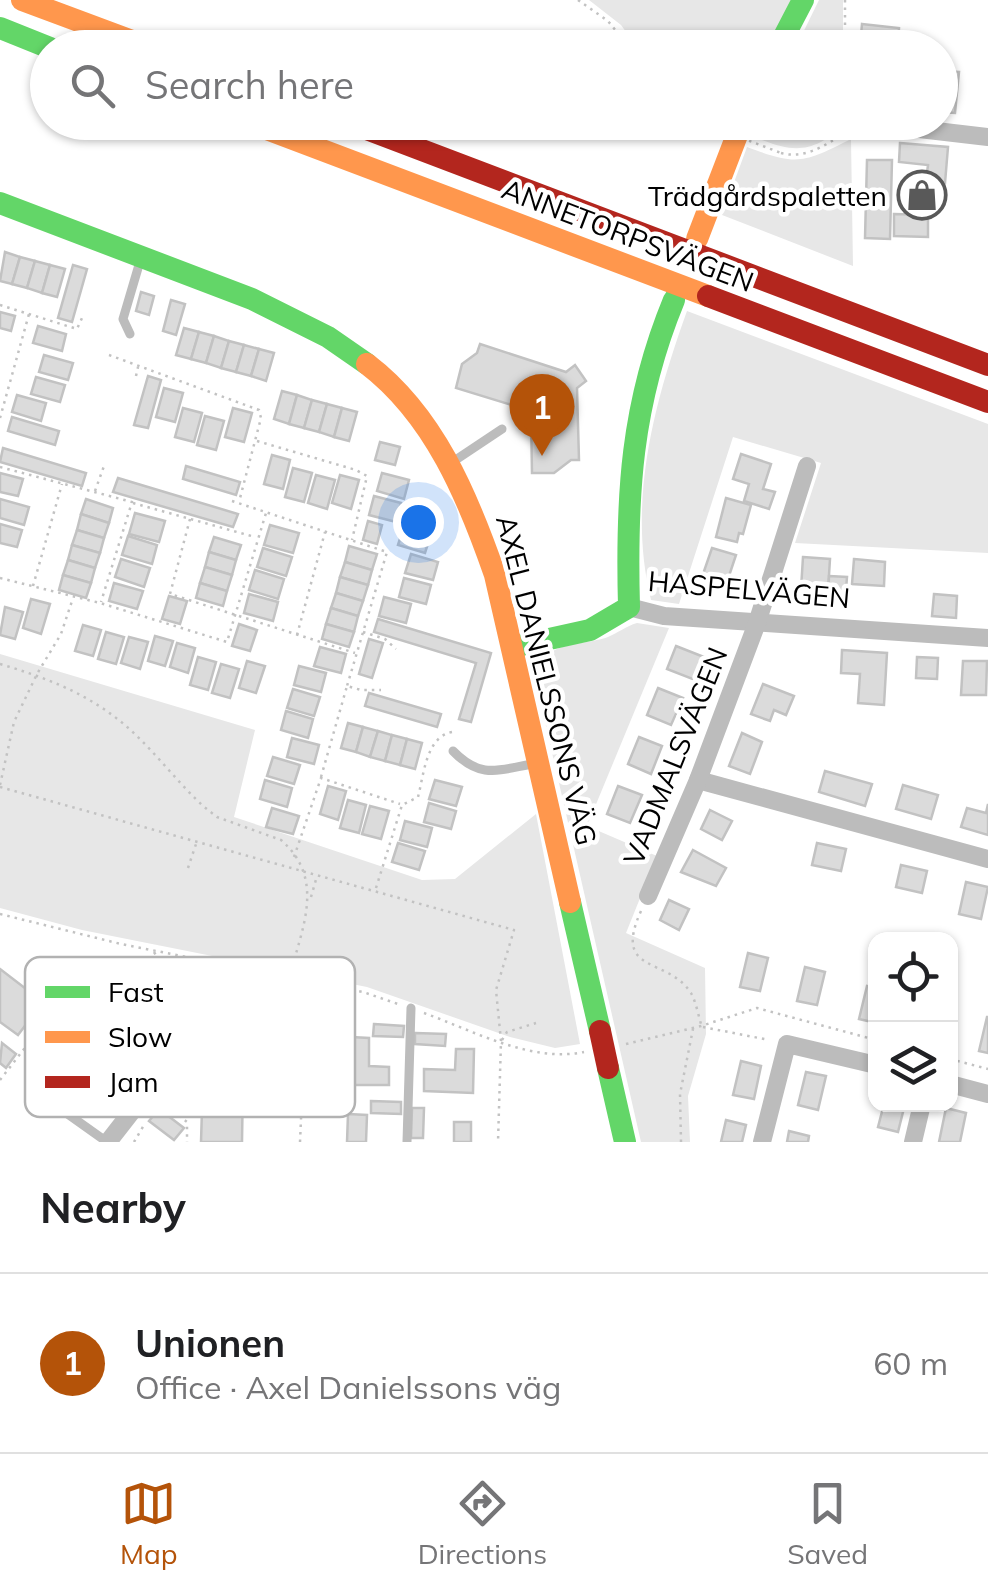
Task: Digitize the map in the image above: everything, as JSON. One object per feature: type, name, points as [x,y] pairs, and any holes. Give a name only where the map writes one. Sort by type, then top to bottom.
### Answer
[{"type":"street","points":[[22,0],[104,30]]},
{"type":"street","points":[[48,0],[114,30]]},
{"type":"street","points":[[787,30],[803,0]]},
{"type":"street","points":[[0,28],[30,40]]},
{"type":"street","points":[[0,42],[30,51]]},
{"type":"street","points":[[958,134],[988,138]]},
{"type":"street","name":"ANNETORPSVÄGEN","points":[[296,140],[988,402]]},
{"type":"street","name":"ANNETORPSVÄGEN","points":[[396,140],[988,364]]},
{"type":"street","points":[[696,239],[735,140]]},
{"type":"street","name":"AXEL DANIELSSONS VÄG","points":[[0,203],[272,307],[332,340],[394,389],[419,418],[473,510],[495,574],[625,1142]]},
{"type":"street","points":[[629,607],[627,523],[633,444],[647,373],[674,300]]},
{"type":"street","name":"VADMALSVÄGEN","points":[[648,896],[698,780],[757,623],[807,466]]},
{"type":"street","name":"HASPELVÄGEN","points":[[513,647],[597,628],[617,620],[629,607],[664,616],[988,638]]},
{"type":"street","points":[[698,780],[988,859]]},
{"type":"street","points":[[762,1142],[787,1044],[868,1063]]},
{"type":"street","points":[[958,1086],[988,1094]]},
{"type":"street","points":[[914,1142],[920,1112]]},
{"type":"street","points":[[108,1142],[128,1117]]},
{"type":"lane","points":[[130,334],[124,319],[142,255]]},
{"type":"lane","points":[[448,465],[502,429]]},
{"type":"lane","points":[[453,751],[468,766],[484,771],[540,763]]},
{"type":"lane","points":[[406,1142],[410,1008]]},
{"type":"lane","points":[[74,1117],[108,1142]]},
{"type":"path","points":[[578,0],[615,30]]},
{"type":"path","points":[[845,0],[845,30]]},
{"type":"path","points":[[747,140],[790,156],[812,152],[830,140]]},
{"type":"path","points":[[0,305],[77,329],[82,318]]},
{"type":"path","points":[[0,418],[30,314]]},
{"type":"path","points":[[109,355],[259,410],[261,418],[239,504]]},
{"type":"path","points":[[136,376],[139,366]]},
{"type":"path","points":[[255,440],[367,476],[352,541]]},
{"type":"path","points":[[94,492],[104,466]]},
{"type":"path","points":[[0,467],[258,538]]},
{"type":"path","points":[[32,588],[62,484]]},
{"type":"path","points":[[232,501],[387,552],[294,857]]},
{"type":"path","points":[[100,603],[132,502]]},
{"type":"path","points":[[0,578],[228,642],[266,512]]},
{"type":"path","points":[[190,519],[170,594],[356,654]]},
{"type":"path","points":[[296,636],[326,532]]},
{"type":"path","points":[[73,598],[61,634],[36,674],[14,722],[0,787],[514,930],[496,990],[501,1041],[498,1142]]},
{"type":"path","points":[[363,632],[386,638],[396,648]]},
{"type":"path","points":[[0,664],[36,674],[82,695],[122,722],[186,791],[217,817],[281,840],[302,871],[310,902]]},
{"type":"path","points":[[347,686],[381,690]]},
{"type":"path","points":[[376,890],[402,805],[418,796],[433,742],[452,732]]},
{"type":"path","points":[[321,778],[402,805]]},
{"type":"path","points":[[188,868],[196,843]]},
{"type":"path","points":[[295,957],[318,874]]},
{"type":"path","points":[[648,896],[632,931],[632,946],[640,958],[690,992],[702,1026]]},
{"type":"path","points":[[0,914],[189,957]]},
{"type":"path","points":[[153,950],[157,957]]},
{"type":"path","points":[[355,990],[501,1041],[552,1054],[702,1026],[756,1008],[868,1038]]},
{"type":"path","points":[[501,1041],[507,1032],[536,1023]]},
{"type":"path","points":[[702,1026],[787,1044]]},
{"type":"path","points":[[681,1142],[680,1094],[693,1028]]},
{"type":"path","points":[[0,1080],[25,1047]]},
{"type":"path","points":[[958,1061],[988,1068]]},
{"type":"path","points":[[181,1117],[188,1122],[187,1142]]},
{"type":"path","points":[[300,1142],[301,1117]]},
{"type":"path","points":[[134,1142],[144,1124]]},
{"type":"shaded area","points":[[589,0],[792,0],[776,30],[625,30]]},
{"type":"shaded area","points":[[819,0],[843,0],[843,30],[804,30]]},
{"type":"shaded area","points":[[763,140],[824,140],[802,148]]},
{"type":"shaded area","points":[[851,140],[853,266],[722,215],[747,147],[790,159],[822,153]]},
{"type":"shaded area","points":[[687,311],[988,424],[988,553],[795,543],[821,463],[733,437],[679,604],[651,600],[644,563],[643,490],[655,417]]},
{"type":"shaded area","points":[[637,623],[669,628],[587,826],[657,856],[626,933],[705,968],[706,1034],[688,1096],[690,1142],[641,1142],[535,678],[545,657],[553,651],[608,637]]},
{"type":"shaded area","points":[[0,654],[255,730],[234,817],[422,880],[455,879],[536,814],[580,1044],[555,1048],[510,1037],[355,985],[355,957],[217,957],[82,930],[0,908]]},
{"type":"building","points":[[862,24],[899,28],[899,30],[861,30]]},
{"type":"building","points":[[900,143],[948,147],[945,183],[926,181],[928,165],[899,162]]},
{"type":"building","points":[[867,160],[892,160],[890,239],[865,238]]},
{"type":"building","points":[[894,214],[928,215],[928,237],[894,236]]},
{"type":"building","points":[[5,252],[20,257],[12,284],[0,281]]},
{"type":"building","points":[[20,257],[35,261],[27,288],[12,284]]},
{"type":"building","points":[[35,261],[50,265],[42,293],[27,288]]},
{"type":"building","points":[[50,265],[65,269],[57,297],[42,293]]},
{"type":"building","points":[[73,265],[87,269],[72,322],[58,318]]},
{"type":"building","points":[[141,292],[154,296],[149,315],[136,311]]},
{"type":"building","points":[[171,300],[185,304],[176,335],[163,331]]},
{"type":"building","points":[[0,312],[15,316],[11,331],[0,328]]},
{"type":"building","points":[[38,326],[66,334],[62,351],[33,343]]},
{"type":"building","points":[[184,328],[199,332],[191,359],[176,355]]},
{"type":"building","points":[[199,332],[214,336],[206,363],[191,359]]},
{"type":"building","points":[[214,336],[229,341],[221,368],[206,363]]},
{"type":"building","points":[[229,341],[244,345],[236,372],[221,368]]},
{"type":"building","points":[[480,344],[566,372],[575,365],[586,381],[577,388],[579,460],[571,460],[554,473],[532,473],[531,417],[525,409],[456,388],[462,364],[477,353]]},
{"type":"building","points":[[244,345],[259,349],[251,376],[236,372]]},
{"type":"building","points":[[259,349],[274,353],[266,381],[251,376]]},
{"type":"building","points":[[44,355],[73,363],[68,380],[39,372]]},
{"type":"building","points":[[148,376],[161,380],[148,428],[134,425]]},
{"type":"building","points":[[36,377],[65,385],[60,402],[31,394]]},
{"type":"building","points":[[164,388],[183,393],[175,422],[156,417]]},
{"type":"building","points":[[282,391],[297,395],[289,424],[274,419]]},
{"type":"building","points":[[17,395],[46,403],[41,421],[12,412]]},
{"type":"building","points":[[297,395],[312,400],[304,428],[289,424]]},
{"type":"building","points":[[312,400],[327,404],[319,432],[304,428]]},
{"type":"building","points":[[327,404],[342,408],[334,437],[319,432]]},
{"type":"building","points":[[183,408],[202,413],[194,442],[175,437]]},
{"type":"building","points":[[233,408],[252,413],[244,442],[225,437]]},
{"type":"building","points":[[342,408],[357,412],[349,441],[334,437]]},
{"type":"building","points":[[205,416],[224,421],[216,450],[197,445]]},
{"type":"building","points":[[12,417],[59,431],[55,445],[8,431]]},
{"type":"building","points":[[380,442],[400,447],[395,465],[375,460]]},
{"type":"building","points":[[3,448],[86,473],[82,486],[0,462]]},
{"type":"building","points":[[741,454],[771,464],[763,489],[775,492],[769,509],[744,501],[749,484],[733,479]]},
{"type":"building","points":[[272,455],[290,460],[283,489],[264,484]]},
{"type":"building","points":[[186,466],[240,482],[236,495],[183,479]]},
{"type":"building","points":[[293,468],[312,473],[304,502],[285,497]]},
{"type":"building","points":[[0,473],[23,479],[18,496],[0,492]]},
{"type":"building","points":[[382,473],[409,480],[404,499],[377,491]]},
{"type":"building","points":[[316,475],[335,480],[327,509],[308,503]]},
{"type":"building","points":[[340,475],[359,480],[351,509],[332,503]]},
{"type":"building","points":[[118,478],[238,514],[233,527],[113,492]]},
{"type":"building","points":[[374,496],[401,503],[396,522],[369,515]]},
{"type":"building","points":[[726,498],[751,505],[737,542],[716,537]]},
{"type":"building","points":[[0,499],[29,507],[24,525],[0,518]]},
{"type":"building","points":[[86,499],[113,508],[109,523],[81,514]]},
{"type":"building","points":[[135,513],[165,521],[159,542],[129,534]]},
{"type":"building","points":[[81,514],[109,523],[104,538],[77,530]]},
{"type":"building","points":[[368,521],[382,525],[377,544],[363,540]]},
{"type":"building","points":[[0,524],[22,530],[17,547],[0,543]]},
{"type":"building","points":[[270,525],[299,533],[293,553],[264,545]]},
{"type":"building","points":[[404,526],[431,534],[425,553],[398,545]]},
{"type":"building","points":[[77,530],[104,538],[100,553],[72,545]]},
{"type":"building","points":[[128,536],[157,545],[152,564],[122,555]]},
{"type":"building","points":[[214,537],[241,545],[236,560],[209,552]]},
{"type":"building","points":[[72,545],[100,553],[95,568],[68,560]]},
{"type":"building","points":[[349,546],[377,554],[372,570],[345,562]]},
{"type":"building","points":[[263,548],[292,557],[286,576],[257,567]]},
{"type":"building","points":[[712,548],[736,555],[726,585],[702,577]]},
{"type":"building","points":[[209,552],[236,560],[232,575],[205,567]]},
{"type":"building","points":[[411,554],[438,562],[433,580],[405,573]]},
{"type":"building","points":[[803,557],[830,559],[828,591],[801,589]]},
{"type":"building","points":[[121,559],[150,568],[144,587],[115,577]]},
{"type":"building","points":[[854,559],[885,562],[884,586],[852,584]]},
{"type":"building","points":[[68,560],[95,568],[91,583],[63,575]]},
{"type":"building","points":[[345,562],[372,570],[368,585],[340,577]]},
{"type":"building","points":[[205,567],[232,575],[227,591],[200,583]]},
{"type":"building","points":[[255,570],[284,579],[278,599],[249,590]]},
{"type":"building","points":[[63,575],[91,583],[86,598],[59,590]]},
{"type":"building","points":[[829,576],[847,577],[845,602],[828,602]]},
{"type":"building","points":[[340,577],[368,585],[363,601],[336,593]]},
{"type":"building","points":[[404,578],[431,585],[426,604],[399,597]]},
{"type":"building","points":[[114,583],[143,591],[137,609],[109,601]]},
{"type":"building","points":[[200,583],[227,591],[223,606],[196,598]]},
{"type":"building","points":[[336,593],[363,601],[358,616],[331,608]]},
{"type":"building","points":[[249,594],[278,602],[273,621],[244,613]]},
{"type":"building","points":[[934,594],[957,596],[956,618],[932,616]]},
{"type":"building","points":[[169,596],[187,601],[180,624],[162,619]]},
{"type":"building","points":[[384,597],[411,604],[406,623],[379,616]]},
{"type":"building","points":[[31,599],[50,604],[41,634],[23,628]]},
{"type":"building","points":[[5,607],[23,612],[15,639],[0,635]]},
{"type":"building","points":[[331,608],[358,616],[354,632],[326,624]]},
{"type":"building","points":[[378,619],[491,653],[471,722],[459,719],[476,663],[374,632]]},
{"type":"building","points":[[239,624],[257,630],[250,651],[232,646]]},
{"type":"building","points":[[326,624],[354,632],[349,647],[322,639]]},
{"type":"building","points":[[83,625],[101,630],[93,656],[75,651]]},
{"type":"building","points":[[106,632],[124,637],[116,664],[98,659]]},
{"type":"building","points":[[155,636],[173,641],[165,666],[148,661]]},
{"type":"building","points":[[129,637],[148,642],[140,669],[121,663]]},
{"type":"building","points":[[369,639],[383,643],[372,678],[359,674]]},
{"type":"building","points":[[177,643],[195,648],[188,673],[170,667]]},
{"type":"building","points":[[676,646],[704,657],[695,680],[667,669]]},
{"type":"building","points":[[320,647],[346,654],[341,673],[314,666]]},
{"type":"building","points":[[842,650],[887,653],[884,705],[858,703],[860,674],[841,673]]},
{"type":"building","points":[[198,657],[216,662],[208,690],[190,685]]},
{"type":"building","points":[[917,657],[938,658],[937,679],[916,678]]},
{"type":"building","points":[[247,661],[265,666],[256,693],[239,688]]},
{"type":"building","points":[[963,661],[987,661],[986,695],[961,695]]},
{"type":"building","points":[[221,664],[239,669],[230,698],[212,693]]},
{"type":"building","points":[[299,666],[326,673],[321,692],[294,685]]},
{"type":"building","points":[[763,684],[794,696],[786,715],[774,710],[770,721],[751,714]]},
{"type":"building","points":[[658,688],[683,698],[671,725],[647,715]]},
{"type":"building","points":[[293,689],[320,697],[314,716],[287,708]]},
{"type":"building","points":[[369,693],[441,714],[437,727],[365,706]]},
{"type":"building","points":[[286,711],[313,719],[308,738],[281,730]]},
{"type":"building","points":[[348,723],[363,727],[356,752],[341,748]]},
{"type":"building","points":[[363,727],[378,731],[370,757],[356,752]]},
{"type":"building","points":[[378,731],[392,735],[385,761],[370,757]]},
{"type":"building","points":[[742,733],[762,742],[750,774],[729,766]]},
{"type":"building","points":[[392,735],[407,739],[400,765],[385,761]]},
{"type":"building","points":[[639,737],[662,746],[651,774],[628,764]]},
{"type":"building","points":[[292,738],[319,745],[314,764],[287,757]]},
{"type":"building","points":[[407,739],[422,743],[415,769],[400,765]]},
{"type":"building","points":[[273,757],[300,765],[294,784],[267,776]]},
{"type":"building","points":[[825,771],[872,784],[865,806],[819,792]]},
{"type":"building","points":[[265,780],[292,788],[287,807],[260,799]]},
{"type":"building","points":[[435,780],[462,787],[456,806],[429,799]]},
{"type":"building","points":[[903,785],[938,795],[931,819],[896,809]]},
{"type":"building","points":[[328,786],[346,791],[338,820],[320,814]]},
{"type":"building","points":[[618,786],[642,795],[630,823],[607,814]]},
{"type":"building","points":[[348,800],[366,805],[359,833],[340,828]]},
{"type":"building","points":[[429,803],[456,811],[451,829],[424,822]]},
{"type":"building","points":[[988,804],[988,835],[961,827],[967,808],[986,813]]},
{"type":"building","points":[[370,806],[389,811],[381,839],[362,834]]},
{"type":"building","points":[[272,808],[299,816],[293,834],[266,827]]},
{"type":"building","points":[[710,810],[732,821],[722,840],[701,829]]},
{"type":"building","points":[[405,821],[432,828],[427,847],[400,840]]},
{"type":"building","points":[[398,843],[425,851],[419,870],[392,862]]},
{"type":"building","points":[[817,843],[846,849],[841,871],[812,865]]},
{"type":"building","points":[[693,850],[726,868],[716,886],[681,872]]},
{"type":"building","points":[[901,865],[927,871],[922,893],[896,887]]},
{"type":"building","points":[[966,882],[988,887],[981,919],[959,914]]},
{"type":"building","points":[[669,900],[689,909],[679,930],[660,920]]},
{"type":"building","points":[[748,953],[768,958],[760,991],[740,987]]},
{"type":"building","points":[[805,967],[825,972],[817,1005],[797,1001]]},
{"type":"building","points":[[0,969],[25,988],[25,1026],[18,1035],[0,1022]]},
{"type":"building","points":[[867,986],[868,986],[868,1021],[859,1019]]},
{"type":"building","points":[[988,1017],[988,1053],[979,1051]]},
{"type":"building","points":[[374,1024],[404,1026],[403,1037],[373,1036]]},
{"type":"building","points":[[415,1033],[446,1034],[445,1046],[415,1044]]},
{"type":"building","points":[[355,1037],[369,1038],[369,1066],[389,1067],[389,1085],[355,1085]]},
{"type":"building","points":[[2,1043],[16,1054],[6,1068],[0,1063]]},
{"type":"building","points":[[456,1049],[474,1049],[473,1093],[424,1091],[424,1069],[455,1070]]},
{"type":"building","points":[[741,1061],[761,1066],[754,1099],[733,1095]]},
{"type":"building","points":[[806,1072],[826,1076],[818,1110],[798,1105]]},
{"type":"building","points":[[371,1101],[401,1102],[401,1114],[371,1113]]},
{"type":"building","points":[[412,1108],[424,1108],[423,1138],[411,1138]]},
{"type":"building","points":[[882,1112],[903,1112],[898,1132],[878,1127]]},
{"type":"building","points":[[945,1112],[966,1113],[960,1142],[939,1142]]},
{"type":"building","points":[[367,1115],[366,1142],[347,1142],[348,1117]]},
{"type":"building","points":[[152,1117],[170,1117],[184,1128],[174,1140],[149,1121]]},
{"type":"building","points":[[202,1117],[242,1117],[242,1142],[201,1142]]},
{"type":"building","points":[[726,1120],[746,1125],[742,1142],[721,1142]]},
{"type":"building","points":[[454,1122],[471,1122],[471,1142],[454,1142]]},
{"type":"building","points":[[789,1131],[809,1136],[808,1142],[787,1142]]},
{"type":"traffic: fast","points":[[787,30],[803,0]]},
{"type":"traffic: fast","points":[[0,28],[30,40]]},
{"type":"traffic: fast","points":[[0,203],[252,299],[328,337],[367,364]]},
{"type":"traffic: fast","points":[[513,647],[590,630],[629,607],[634,451],[648,376],[674,300]]},
{"type":"traffic: fast","points":[[570,902],[600,1031]]},
{"type":"traffic: fast","points":[[608,1068],[625,1142]]},
{"type":"traffic: slow","points":[[22,0],[103,30]]},
{"type":"traffic: slow","points":[[296,140],[708,296]]},
{"type":"traffic: slow","points":[[697,239],[735,140]]},
{"type":"traffic: slow","points":[[367,364],[411,408],[446,459],[495,575],[570,902]]},
{"type":"traffic: jam","points":[[395,140],[988,365]]},
{"type":"traffic: jam","points":[[708,296],[988,402]]},
{"type":"traffic: jam","points":[[600,1031],[608,1068]]},
{"type":"place","name":"Trädgårdspaletten","points":[[922,195]]},
{"type":"place","name":"Unionen","points":[[542,456]]}]
